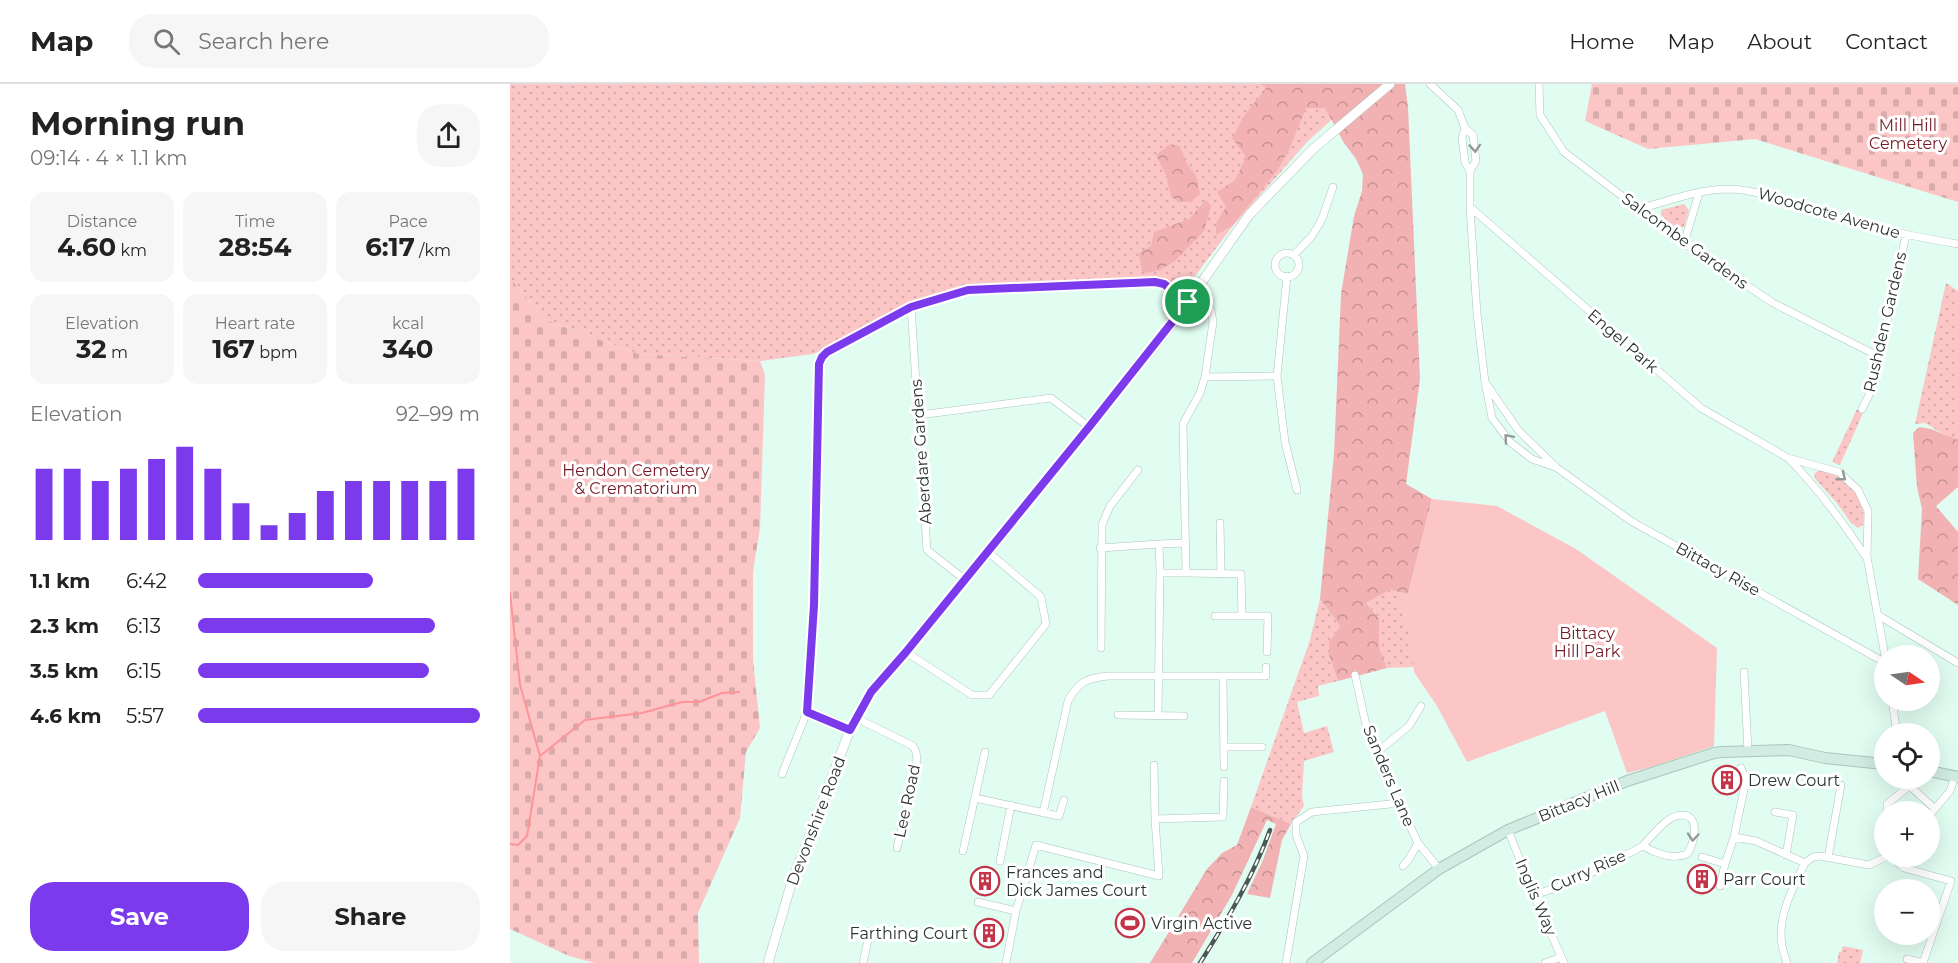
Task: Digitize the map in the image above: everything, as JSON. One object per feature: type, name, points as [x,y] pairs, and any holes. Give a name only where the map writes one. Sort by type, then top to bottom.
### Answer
[{"type":"main road","name":"Bittacy Hill","points":[[1312,963],[1439,869],[1508,830],[1627,782],[1714,753],[1748,750],[1789,750],[1825,758],[1874,763]]},
{"type":"main road","points":[[1940,773],[1957,777]]},
{"type":"street","name":"Devonshire Road","points":[[768,963],[792,881],[850,730],[871,692],[1089,427],[1191,298],[1249,215],[1313,149],[1390,84]]},
{"type":"street","name":"Salcombe Gardens","points":[[1539,84],[1540,115],[1564,152],[1684,243],[1773,303],[1878,356]]},
{"type":"street","name":"Bittacy Rise","points":[[1436,86],[1458,111],[1465,128],[1475,140],[1476,161],[1470,171],[1470,207],[1477,314],[1492,418],[1510,442],[1533,459],[1557,468]]},
{"type":"street","name":"Bittacy Rise","points":[[1465,128],[1462,138],[1465,163],[1470,171]]},
{"type":"street","points":[[1294,255],[1322,219],[1333,187]]},
{"type":"street","name":"Woodcote Avenue","points":[[1639,209],[1699,193],[1728,189],[1749,191],[1906,235],[1958,244]]},
{"type":"street","points":[[1684,243],[1699,193]]},
{"type":"street","name":"Engel Park","points":[[1470,207],[1701,408],[1788,458],[1839,472],[1858,490],[1868,511],[1867,557],[1883,645]]},
{"type":"street","name":"Rushden Gardens","points":[[1862,410],[1872,389],[1906,235]]},
{"type":"street","points":[[1284,254],[1294,255],[1298,262],[1296,273],[1287,276],[1277,271],[1276,261],[1284,254]]},
{"type":"street","points":[[1287,276],[1277,376],[1285,442],[1297,490]]},
{"type":"street","points":[[782,774],[807,712],[814,605],[819,364],[827,352],[911,307],[968,290],[1155,282],[1204,302],[1212,315],[1213,322],[1205,377],[1200,393],[1183,424],[1186,573]]},
{"type":"street","name":"Aberdare Gardens","points":[[911,307],[927,550],[964,579]]},
{"type":"street","points":[[1205,377],[1277,376]]},
{"type":"street","name":"Bittacy Rise","points":[[1485,382],[1518,430],[1557,468],[1631,521],[1874,656]]},
{"type":"street","points":[[919,414],[1051,398],[1089,427]]},
{"type":"street","name":"Engel Park","points":[[1788,458],[1814,484],[1867,557]]},
{"type":"street","points":[[1101,648],[1100,548],[1102,525],[1110,506],[1138,470]]},
{"type":"street","points":[[1220,524],[1221,573]]},
{"type":"street","points":[[1100,548],[1186,543]]},
{"type":"street","points":[[1158,715],[1159,544]]},
{"type":"street","points":[[906,652],[972,695],[989,695],[1046,624],[1041,597],[987,551]]},
{"type":"street","points":[[1160,573],[1242,574],[1242,616]]},
{"type":"street","points":[[1878,615],[1958,663]]},
{"type":"street","points":[[1215,616],[1268,616],[1267,652]]},
{"type":"street","points":[[1043,813],[1068,701],[1074,689],[1084,681],[1096,677],[1266,676],[1266,667]]},
{"type":"street","points":[[1744,672],[1748,750]]},
{"type":"street","name":"Sanders Lane","points":[[1355,675],[1366,725],[1376,753],[1418,843],[1439,869]]},
{"type":"street","points":[[1223,677],[1224,767]]},
{"type":"street","points":[[1376,753],[1409,726],[1421,706]]},
{"type":"street","points":[[807,712],[850,730]]},
{"type":"street","points":[[1118,715],[1184,716]]},
{"type":"street","name":"Lee Road","points":[[856,718],[913,746],[916,752],[917,760],[897,849]]},
{"type":"street","points":[[1224,747],[1262,747]]},
{"type":"street","points":[[963,851],[985,752]]},
{"type":"street","points":[[1006,963],[1016,911],[1036,845],[1159,876],[1154,765]]},
{"type":"street","points":[[1720,886],[1734,837],[1746,780],[1741,768]]},
{"type":"street","points":[[1940,803],[1950,791],[1957,777]]},
{"type":"street","points":[[1155,819],[1223,817],[1224,781]]},
{"type":"street","points":[[1828,858],[1840,785]]},
{"type":"street","points":[[1891,801],[1907,788],[1912,788],[1926,801]]},
{"type":"street","points":[[975,798],[1059,816],[1064,800]]},
{"type":"street","points":[[1286,963],[1304,856],[1296,835],[1296,822],[1312,812],[1400,803]]},
{"type":"street","points":[[1000,861],[1011,805]]},
{"type":"street","points":[[1775,812],[1793,815],[1786,855]]},
{"type":"street","name":"Curry Rise","points":[[1534,895],[1578,879],[1643,846],[1659,828],[1671,819],[1683,815],[1689,818],[1693,825],[1694,841],[1687,854],[1675,857],[1652,851],[1643,846]]},
{"type":"street","name":"Inglis Way","points":[[1508,830],[1562,960]]},
{"type":"street","points":[[1734,837],[1756,842],[1805,863]]},
{"type":"street","points":[[1402,866],[1418,843]]},
{"type":"street","points":[[1702,857],[1725,864]]},
{"type":"street","points":[[1787,963],[1781,942],[1782,919],[1805,863],[1813,857],[1869,865],[1874,863]]},
{"type":"street","points":[[1903,867],[1951,881],[1923,963],[1907,959]]},
{"type":"street","points":[[978,902],[1016,911]]},
{"type":"street","points":[[863,963],[870,932]]},
{"type":"street","points":[[1545,963],[1562,960]]},
{"type":"green space","points":[[510,84],[1265,84],[1328,100],[1338,114],[1308,141],[1232,227],[1189,284],[1175,287],[1154,277],[968,290],[909,304],[840,343],[813,354],[760,361],[639,354],[544,319],[510,278]]},
{"type":"green space","points":[[1261,84],[1405,84],[1408,107],[1420,379],[1406,484],[1432,499],[1408,594],[1390,590],[1366,603],[1379,618],[1379,647],[1387,668],[1338,681],[1329,655],[1329,642],[1340,626],[1320,599],[1334,454],[1341,294],[1354,216],[1362,191],[1363,174],[1325,108],[1306,108],[1289,150],[1277,171],[1232,226],[1216,235],[1216,223],[1226,207],[1217,192],[1235,180],[1246,157],[1232,138],[1244,116],[1266,88]]},
{"type":"green space","name":"Mill Hill Cemetery","points":[[1592,84],[1958,84],[1958,202],[1755,139],[1648,149],[1585,121]]},
{"type":"green space","points":[[1170,144],[1180,146],[1186,162],[1196,176],[1200,194],[1191,202],[1179,202],[1171,197],[1166,175],[1156,155]]},
{"type":"green space","points":[[1206,200],[1211,206],[1204,231],[1175,261],[1160,270],[1142,272],[1139,253],[1151,246],[1154,232],[1189,219]]},
{"type":"green space","points":[[1684,204],[1689,210],[1684,227],[1676,229],[1661,215],[1661,210]]},
{"type":"green space","name":"Hendon Cemetery & Crematorium","points":[[510,278],[544,319],[639,354],[760,361],[765,375],[760,528],[753,571],[753,660],[760,728],[746,752],[740,818],[698,913],[699,963],[595,963],[569,956],[510,929]]},
{"type":"green space","points":[[1946,283],[1958,291],[1958,443],[1925,423],[1915,424]]},
{"type":"green space","points":[[1857,409],[1863,413],[1840,465],[1832,462]]},
{"type":"green space","points":[[1919,427],[1931,429],[1958,440],[1958,487],[1936,506],[1958,532],[1958,605],[1918,579],[1922,509],[1917,487],[1913,433]]},
{"type":"green space","points":[[1819,470],[1840,477],[1851,487],[1862,505],[1863,525],[1858,528],[1851,523],[1816,480],[1814,474]]},
{"type":"green space","name":"Bittacy Hill Park","points":[[1432,499],[1497,506],[1576,549],[1717,648],[1714,746],[1627,773],[1605,711],[1467,762],[1437,706],[1414,672],[1405,611],[1397,610],[1398,597],[1408,594]]},
{"type":"green space","points":[[1390,590],[1408,594],[1398,610],[1405,611],[1414,667],[1387,668],[1379,647],[1379,618],[1366,603]]},
{"type":"green space","points":[[1320,599],[1340,626],[1329,642],[1329,655],[1338,681],[1318,686],[1319,696],[1297,702],[1304,733],[1327,726],[1334,752],[1304,761],[1302,796],[1304,806],[1291,824],[1251,807],[1310,640]]},
{"type":"green space","points":[[1251,807],[1291,824],[1282,840],[1270,898],[1247,894],[1276,824],[1267,820],[1232,895],[1192,963],[1150,963],[1207,869],[1222,853],[1237,845]]},
{"type":"green space","points":[[1843,946],[1863,950],[1860,963],[1837,963]]},
{"type":"waterway","points":[[510,593],[520,685],[540,756],[527,836],[518,845],[510,844]]},
{"type":"waterway","points":[[540,756],[585,720],[642,713],[682,702],[699,702],[722,693],[739,692]]},
{"type":"railway","points":[[1200,963],[1248,881],[1270,830]]},
{"type":"place","name":"Drew Court","points":[[1727,780]]},
{"type":"place","name":"Parr Court","points":[[1702,879]]},
{"type":"place","name":"Frances and Dick James Court","points":[[985,881]]},
{"type":"place","name":"Virgin Active","points":[[1130,923]]},
{"type":"place","name":"Farthing Court","points":[[989,933]]},
{"type":"route","points":[[1155,282],[1164,284],[1188,302],[1025,506],[871,692],[850,730],[807,712],[814,605],[819,364],[822,357],[827,352],[911,307],[968,290],[1155,282]]}]
